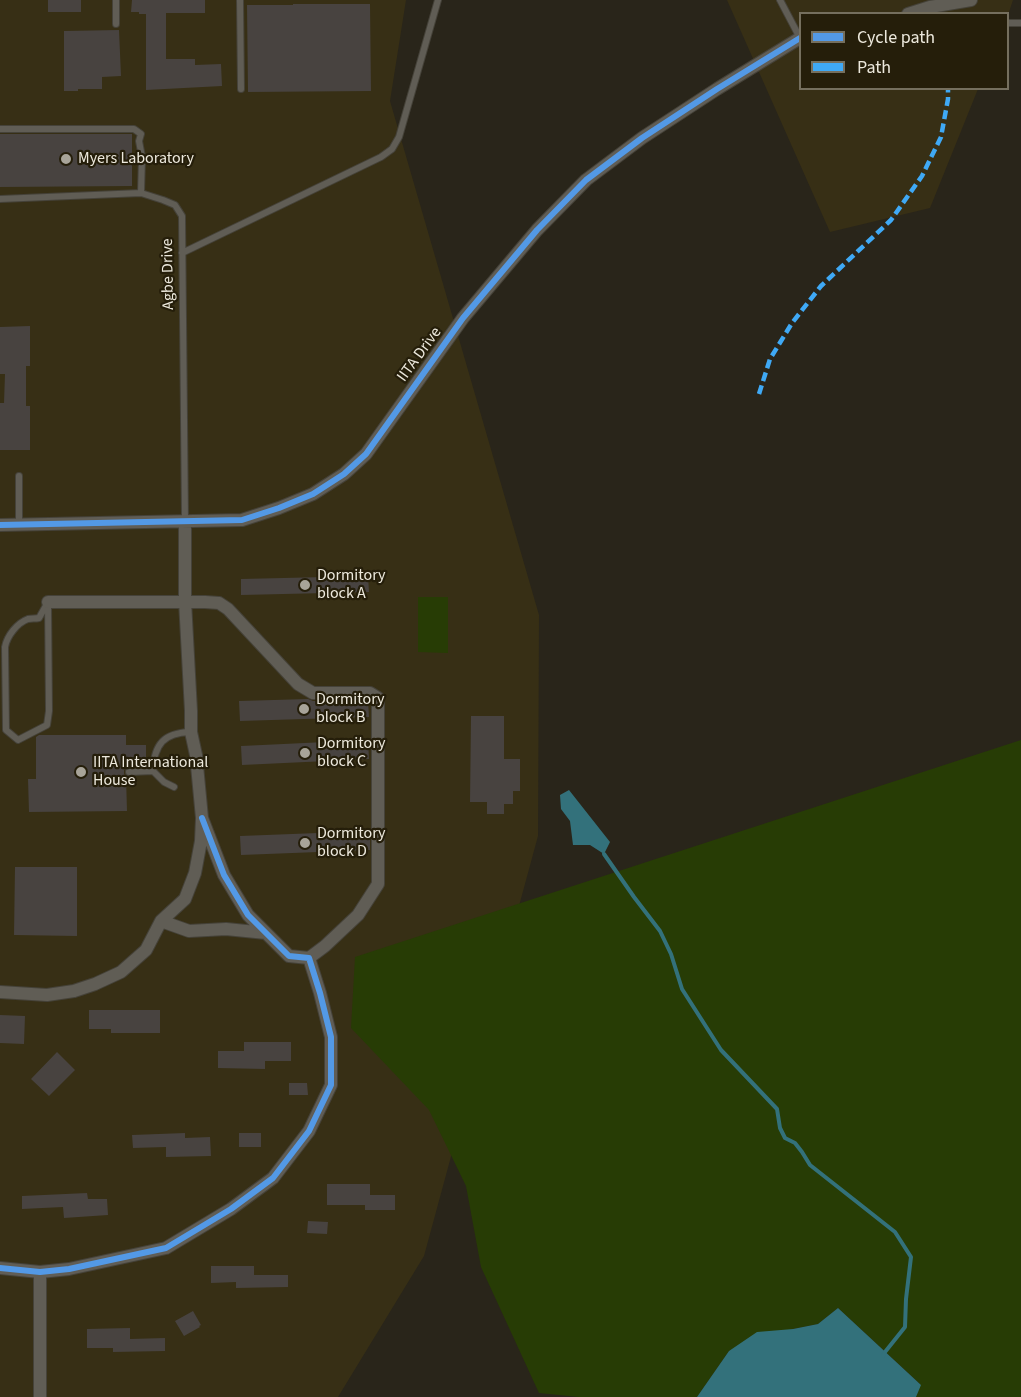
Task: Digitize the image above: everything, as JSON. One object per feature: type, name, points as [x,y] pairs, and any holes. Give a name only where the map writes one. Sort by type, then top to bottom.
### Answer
[{"type":"street","points":[[912,12],[929,4],[971,0]]},
{"type":"street","name":"IITA Drive","points":[[0,525],[242,520],[313,494],[344,474],[366,454],[464,318],[537,230],[586,180],[642,138],[799,39]]},
{"type":"street","points":[[0,992],[47,995],[74,991],[121,972],[146,950],[161,921],[185,899],[195,873],[201,841],[202,818],[196,755],[191,732],[185,601],[185,521]]},
{"type":"street","points":[[48,602],[185,601],[219,603],[228,609],[298,684],[313,693],[370,693],[378,698],[378,884],[357,915],[309,958],[289,956],[248,915],[224,875],[202,818]]},
{"type":"street","points":[[161,921],[189,931],[226,929],[266,933]]},
{"type":"street","points":[[0,1268],[40,1272],[69,1269],[166,1248],[231,1209],[273,1178],[309,1131],[331,1085],[331,1037],[309,958]]},
{"type":"street","points":[[40,1272],[40,1397]]},
{"type":"lane","points":[[116,0],[116,24]]},
{"type":"lane","points":[[240,0],[240,89]]},
{"type":"lane","points":[[182,253],[381,157],[392,149],[399,137],[438,0]]},
{"type":"lane","points":[[780,0],[799,36]]},
{"type":"lane","points":[[0,129],[134,129],[141,135],[139,141],[142,157],[141,193]]},
{"type":"lane","name":"Agbe Drive","points":[[0,199],[141,193],[175,205],[182,216],[185,521]]},
{"type":"lane","points":[[19,476],[19,525]]},
{"type":"lane","points":[[48,602],[49,711],[47,725],[18,741],[6,730],[5,647],[7,639],[19,625],[28,619],[39,618],[48,602]]},
{"type":"lane","points":[[174,787],[164,782],[153,771],[153,760],[159,745],[165,738],[180,732],[191,732]]},
{"type":"lane","points":[[129,772],[153,771]]},
{"type":"shaded area","points":[[0,0],[406,0],[390,101],[539,615],[538,836],[424,1256],[338,1397],[0,1397]]},
{"type":"shaded area","points":[[727,0],[1013,0],[1009,12],[799,12],[799,90],[978,90],[930,208],[830,232]]},
{"type":"green space","points":[[418,597],[448,597],[448,653],[418,652]]},
{"type":"green space","points":[[1021,740],[1021,1397],[916,1397],[920,1384],[838,1308],[818,1324],[793,1329],[729,1351],[697,1397],[579,1397],[539,1393],[481,1267],[466,1186],[429,1110],[351,1028],[355,957]]},
{"type":"water","points":[[569,790],[610,842],[604,854],[590,845],[573,845],[570,821],[561,809],[560,795]]},
{"type":"water","points":[[838,1308],[921,1385],[916,1397],[697,1397],[729,1351],[757,1332],[818,1324]]},
{"type":"building","points":[[48,0],[81,0],[81,12],[48,12]]},
{"type":"building","points":[[132,0],[205,0],[205,13],[166,13],[166,59],[195,59],[195,65],[221,64],[222,86],[146,90],[146,14],[131,12]]},
{"type":"building","points":[[370,4],[371,91],[248,92],[247,5]]},
{"type":"building","points":[[119,30],[121,76],[102,77],[102,89],[64,91],[64,31]]},
{"type":"building","name":"Myers Laboratory","points":[[0,134],[132,134],[132,186],[0,187]]},
{"type":"building","points":[[30,326],[30,366],[26,366],[26,406],[30,406],[30,450],[0,450],[0,403],[4,403],[5,374],[0,374],[0,327]]},
{"type":"building","name":"Dormitory block A","points":[[368,576],[369,592],[241,595],[241,579]]},
{"type":"building","name":"Dormitory block B","points":[[308,699],[313,701],[368,701],[369,717],[240,721],[239,701]]},
{"type":"building","points":[[471,716],[504,716],[504,759],[520,759],[520,791],[513,791],[513,804],[504,804],[504,814],[487,814],[487,802],[470,802]]},
{"type":"building","name":"IITA International House","points":[[39,735],[126,735],[126,745],[146,745],[146,764],[126,764],[124,770],[127,811],[29,812],[28,779],[36,779],[36,737]]},
{"type":"building","name":"Dormitory block C","points":[[368,740],[369,759],[242,765],[241,746]]},
{"type":"building","name":"Dormitory block D","points":[[370,831],[370,850],[241,855],[240,836]]},
{"type":"building","points":[[15,867],[77,867],[77,936],[14,935]]},
{"type":"building","points":[[89,1010],[160,1010],[160,1033],[111,1033],[111,1029],[89,1029]]},
{"type":"building","points":[[0,1015],[25,1016],[24,1044],[0,1043]]},
{"type":"building","points":[[244,1042],[291,1042],[291,1061],[265,1061],[265,1069],[218,1068],[218,1051],[244,1051]]},
{"type":"building","points":[[57,1052],[75,1070],[49,1096],[31,1079]]},
{"type":"building","points":[[289,1083],[307,1083],[308,1095],[289,1095]]},
{"type":"building","points":[[185,1133],[185,1138],[210,1137],[211,1156],[166,1157],[166,1147],[133,1148],[132,1135]]},
{"type":"building","points":[[239,1133],[261,1133],[261,1147],[239,1147]]},
{"type":"building","points":[[327,1184],[370,1184],[370,1195],[395,1195],[395,1210],[365,1210],[365,1205],[327,1205]]},
{"type":"building","points":[[87,1193],[88,1199],[107,1199],[108,1215],[64,1218],[63,1207],[22,1209],[22,1196]]},
{"type":"building","points":[[308,1221],[328,1222],[327,1234],[307,1233]]},
{"type":"building","points":[[211,1266],[254,1266],[254,1275],[288,1275],[288,1287],[236,1288],[236,1282],[211,1283]]},
{"type":"building","points":[[193,1311],[201,1325],[184,1336],[175,1321]]},
{"type":"building","points":[[130,1328],[130,1339],[165,1338],[165,1351],[113,1352],[113,1348],[87,1348],[87,1329]]},
{"type":"waterway","points":[[604,854],[660,931],[671,954],[682,989],[721,1050],[777,1109],[780,1128],[785,1138],[795,1143],[810,1165],[895,1232],[911,1257],[905,1327],[883,1356]]},
{"type":"marked path","points":[[759,394],[770,359],[792,323],[821,286],[891,220],[922,176],[941,137],[948,90]]},
{"type":"cycle path","points":[[0,525],[242,520],[313,494],[344,474],[366,454],[463,318],[537,230],[586,180],[642,138],[799,39]]},
{"type":"cycle path","points":[[0,1268],[40,1272],[69,1269],[166,1248],[231,1209],[273,1178],[309,1131],[331,1085],[331,1037],[309,958],[289,956],[248,915],[224,875],[202,818]]},
{"type":"place","name":"Myers Laboratory","points":[[66,159]]},
{"type":"place","name":"Dormitory block A","points":[[305,585]]},
{"type":"place","name":"Dormitory block B","points":[[304,709]]},
{"type":"place","name":"Dormitory block C","points":[[305,753]]},
{"type":"place","name":"IITA International House","points":[[81,772]]},
{"type":"place","name":"Dormitory block D","points":[[305,843]]}]
